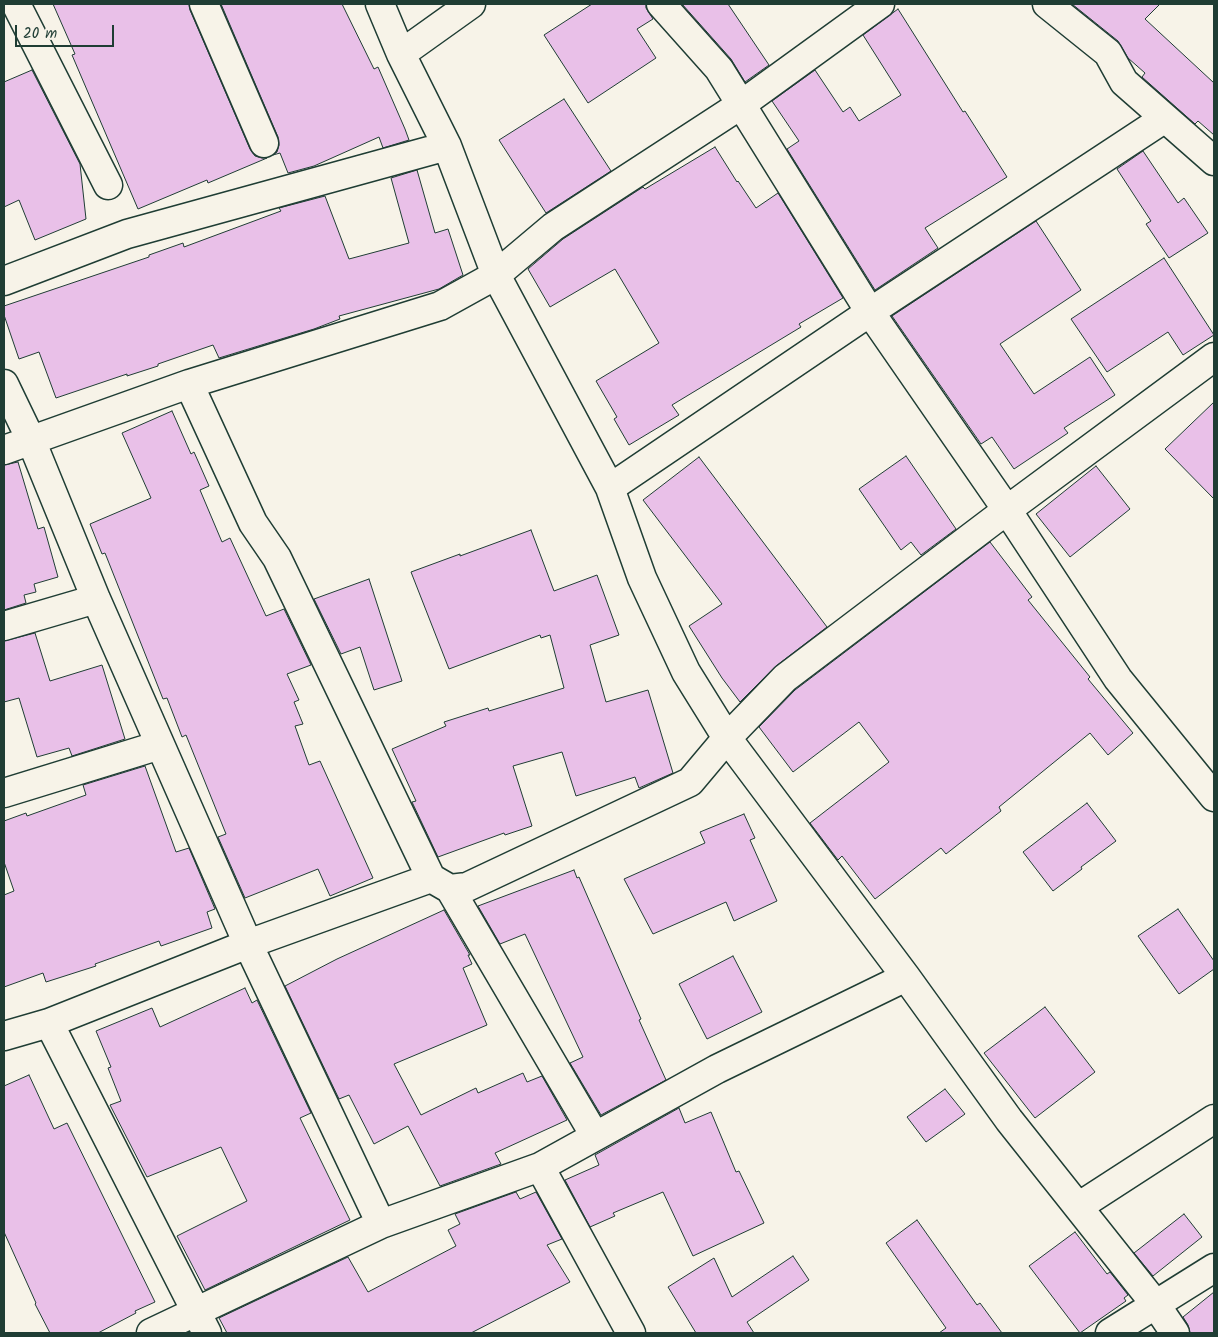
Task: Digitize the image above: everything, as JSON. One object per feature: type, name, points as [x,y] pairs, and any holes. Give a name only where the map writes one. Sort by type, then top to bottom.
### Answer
[{"type":"street","points":[[16,4],[108,185]]},
{"type":"street","points":[[204,4],[264,143]]},
{"type":"street","points":[[380,4],[400,54],[447,146],[496,274],[610,488],[642,578],[682,663],[728,738],[906,977],[1009,1120],[1156,1305],[1175,1333]]},
{"type":"street","points":[[400,54],[471,4]]},
{"type":"street","points":[[661,4],[719,68],[870,312],[1006,510],[1118,679],[1214,797]]},
{"type":"street","points":[[4,450],[189,384],[440,306],[496,274],[553,227],[742,104],[880,4]]},
{"type":"street","points":[[1047,4],[1108,53],[1124,82],[1214,162]]},
{"type":"street","points":[[610,488],[870,312],[1156,124]]},
{"type":"street","points":[[4,280],[127,234],[447,146]]},
{"type":"street","points":[[4,1036],[48,1023],[248,944],[440,884],[467,887],[690,782],[728,738],[785,678],[1006,510],[1214,357]]},
{"type":"street","points":[[4,384],[31,440],[96,599],[248,944],[381,1224]]},
{"type":"street","points":[[189,384],[253,523],[277,558],[440,884],[595,1136]]},
{"type":"street","points":[[4,626],[96,599]]},
{"type":"street","points":[[4,793],[160,745]]},
{"type":"street","points":[[151,1333],[202,1323],[381,1224],[540,1167],[717,1069],[906,977]]},
{"type":"street","points":[[48,1023],[202,1323]]},
{"type":"street","points":[[1078,1208],[1214,1118]]},
{"type":"street","points":[[540,1167],[631,1333]]},
{"type":"street","points":[[1110,1333],[1214,1268]]},
{"type":"building","points":[[53,4],[189,4],[250,149],[255,156],[267,158],[208,183],[207,180],[138,209],[72,55],[75,54]]},
{"type":"building","points":[[221,4],[342,4],[374,69],[378,67],[409,140],[383,148],[379,137],[314,166],[288,173],[280,153],[273,155],[277,152],[279,145],[278,137]]},
{"type":"building","points":[[592,4],[646,4],[646,8],[653,19],[637,29],[656,58],[588,103],[544,35]]},
{"type":"building","points":[[682,4],[728,4],[769,65],[745,82],[731,59]]},
{"type":"building","points":[[1072,4],[1160,4],[1145,19],[1214,83],[1214,135],[1198,121],[1195,124],[1142,77],[1145,73],[1128,58],[1118,41]]},
{"type":"building","points":[[898,9],[963,112],[965,111],[1007,177],[925,228],[938,248],[875,290],[787,149],[799,141],[772,101],[815,70],[843,112],[850,107],[859,121],[901,95],[863,35]]},
{"type":"building","points":[[32,70],[80,164],[86,219],[35,240],[19,200],[4,207],[4,82]]},
{"type":"building","points":[[564,99],[611,171],[546,213],[499,140]]},
{"type":"building","points":[[715,147],[756,208],[778,193],[843,298],[799,324],[801,327],[672,405],[679,415],[629,445],[614,419],[617,417],[596,381],[659,343],[615,269],[550,307],[528,269],[563,239],[643,187],[645,189]]},
{"type":"building","points":[[1143,151],[1178,203],[1184,198],[1208,233],[1169,258],[1146,224],[1151,221],[1117,169]]},
{"type":"building","points":[[417,170],[435,233],[448,229],[463,275],[439,289],[339,316],[340,319],[314,329],[219,358],[213,345],[158,364],[158,366],[127,376],[127,374],[56,398],[39,352],[19,359],[4,315],[4,306],[149,257],[149,255],[183,243],[184,247],[281,211],[279,208],[325,196],[349,259],[409,243],[391,178]]},
{"type":"building","points":[[1036,221],[1081,290],[1000,344],[1034,394],[1090,357],[1115,395],[1064,428],[1068,433],[1014,469],[992,437],[981,444],[892,316]]},
{"type":"building","points":[[1164,258],[1214,335],[1183,355],[1168,332],[1107,372],[1071,319]]},
{"type":"building","points":[[1214,402],[1214,499],[1165,449]]},
{"type":"building","points":[[172,411],[191,454],[194,452],[209,486],[200,490],[222,542],[230,538],[266,616],[284,609],[311,665],[287,674],[299,700],[294,702],[303,724],[295,726],[309,765],[320,761],[373,878],[330,896],[318,869],[245,898],[218,837],[226,834],[186,735],[182,737],[167,698],[163,699],[105,553],[102,554],[90,524],[151,498],[122,433]]},
{"type":"building","points":[[906,456],[956,529],[921,555],[911,542],[901,550],[859,489]]},
{"type":"building","points":[[699,457],[827,627],[776,666],[740,702],[722,678],[689,626],[722,604],[643,500]]},
{"type":"building","points":[[18,462],[38,529],[44,527],[58,577],[34,584],[36,592],[24,595],[26,603],[4,610],[4,465]]},
{"type":"building","points":[[1096,466],[1130,509],[1070,557],[1036,514]]},
{"type":"building","points":[[531,530],[554,591],[597,575],[619,635],[590,645],[606,702],[648,690],[673,773],[639,788],[635,777],[576,796],[562,752],[513,766],[532,826],[505,835],[504,833],[438,857],[412,802],[416,801],[392,749],[446,726],[444,722],[488,708],[489,711],[564,688],[550,635],[541,638],[540,635],[449,669],[411,572]]},
{"type":"building","points":[[990,542],[1032,597],[1028,600],[1090,677],[1088,679],[1133,733],[1108,755],[1090,733],[999,807],[1001,811],[946,854],[941,848],[875,899],[842,856],[838,860],[810,823],[889,762],[859,722],[793,772],[759,727],[795,690]]},
{"type":"building","points":[[369,579],[402,681],[374,690],[360,647],[341,654],[314,599]]},
{"type":"building","points":[[35,633],[50,681],[102,665],[125,739],[72,756],[69,748],[37,757],[19,698],[4,702],[4,641]]},
{"type":"building","points":[[145,766],[176,852],[189,848],[215,909],[207,912],[212,928],[161,946],[159,941],[95,964],[96,966],[46,982],[43,973],[4,987],[4,895],[14,891],[4,862],[4,821],[26,813],[27,816],[86,795],[83,785]]},
{"type":"building","points":[[1087,803],[1116,841],[1053,891],[1023,852]]},
{"type":"building","points":[[744,814],[755,838],[750,840],[777,901],[734,921],[726,902],[653,934],[624,879],[705,843],[700,832]]},
{"type":"building","points":[[574,870],[577,878],[579,877],[666,1080],[601,1115],[570,1063],[583,1057],[525,934],[500,944],[478,906]]},
{"type":"building","points":[[1178,909],[1214,961],[1214,969],[1179,994],[1138,936]]},
{"type":"building","points":[[444,910],[470,955],[468,955],[472,964],[463,968],[487,1025],[394,1064],[421,1115],[476,1088],[478,1093],[523,1073],[527,1082],[542,1076],[567,1120],[495,1153],[501,1164],[440,1186],[408,1126],[374,1144],[349,1095],[339,1099],[285,986],[337,959]]},
{"type":"building","points":[[733,956],[762,1012],[707,1039],[679,984]]},
{"type":"building","points":[[245,988],[252,1003],[257,1000],[311,1113],[300,1118],[350,1220],[205,1290],[177,1236],[247,1201],[221,1147],[147,1177],[110,1105],[121,1101],[108,1068],[111,1067],[96,1031],[152,1008],[160,1027]]},
{"type":"building","points":[[1045,1007],[1095,1072],[1035,1118],[984,1053]]},
{"type":"building","points":[[29,1075],[54,1129],[67,1123],[155,1302],[135,1311],[136,1313],[98,1333],[50,1333],[35,1304],[4,1232],[4,1086]]},
{"type":"building","points":[[945,1089],[965,1114],[926,1142],[907,1117]]},
{"type":"building","points":[[679,1108],[685,1123],[711,1112],[736,1172],[739,1171],[764,1223],[693,1256],[663,1192],[613,1213],[615,1216],[590,1227],[565,1180],[599,1165],[595,1155]]},
{"type":"building","points":[[516,1192],[520,1199],[536,1192],[562,1239],[547,1245],[570,1282],[471,1333],[227,1333],[219,1318],[348,1257],[368,1292],[456,1246],[448,1230],[460,1224],[455,1214]]},
{"type":"building","points":[[1184,1214],[1202,1237],[1153,1276],[1134,1253]]},
{"type":"building","points":[[917,1220],[977,1305],[980,1303],[1002,1333],[939,1333],[946,1328],[886,1243]]},
{"type":"building","points":[[1075,1232],[1107,1274],[1110,1272],[1128,1295],[1124,1298],[1126,1301],[1080,1333],[1029,1266]]},
{"type":"building","points":[[793,1256],[809,1280],[747,1322],[754,1333],[696,1333],[668,1287],[714,1258],[732,1297]]},
{"type":"building","points":[[1214,1292],[1214,1333],[1190,1333],[1183,1317]]}]
